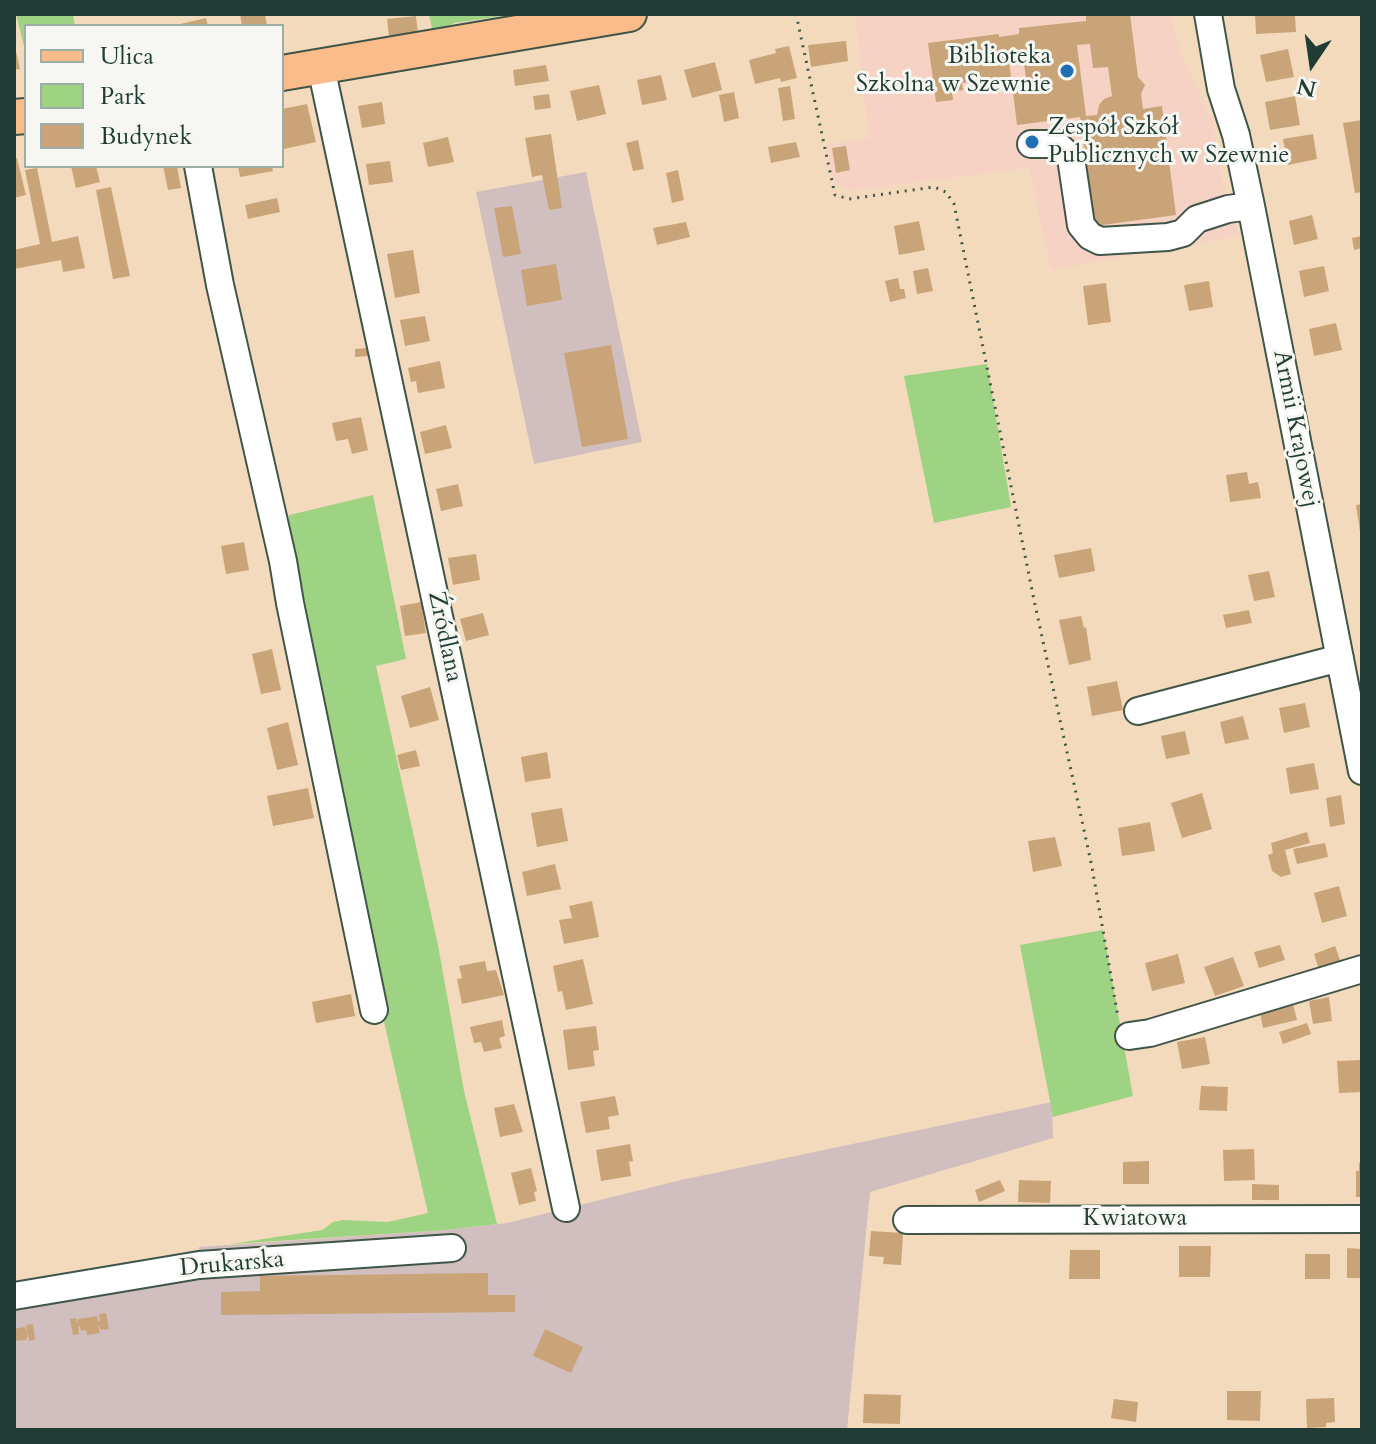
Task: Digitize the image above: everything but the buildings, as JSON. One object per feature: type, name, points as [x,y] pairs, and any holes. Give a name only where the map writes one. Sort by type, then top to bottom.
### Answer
[{"type":"main road","points":[[284,73],[629,14]]},
{"type":"street","name":"Armii Krajowej","points":[[1190,14],[1197,49],[1221,89]]},
{"type":"street","name":"Armii Krajowej","points":[[1208,14],[1221,89],[1236,135],[1251,206],[1362,771]]},
{"type":"street","name":"Źródlana","points":[[321,67],[566,1208]]},
{"type":"street","points":[[1031,144],[1056,144],[1071,158],[1081,225],[1090,236],[1100,241],[1168,237],[1183,233],[1197,219],[1228,209],[1251,206]]},
{"type":"street","points":[[198,168],[238,366],[283,561],[374,1010]]},
{"type":"street","points":[[1138,711],[1340,658]]},
{"type":"street","points":[[1129,1036],[1150,1033],[1362,969]]},
{"type":"street","name":"Kwiatowa","points":[[907,1220],[1362,1219]]},
{"type":"street","name":"Drukarska","points":[[14,1296],[199,1265],[452,1248]]},
{"type":"path","points":[[796,14],[835,195],[849,199],[934,187],[946,192],[954,204],[1092,867],[1120,1027],[1129,1036]]},
{"type":"shaded area","name":"Zespół Szkół Publicznych w Szewnie","points":[[855,14],[1170,14],[1184,61],[1213,121],[1228,214],[1235,218],[1239,236],[1051,270],[1029,168],[850,191],[833,180],[826,145],[869,138]]},
{"type":"shaded area","points":[[586,172],[642,442],[534,464],[476,192]]},
{"type":"shaded area","points":[[1052,1102],[1053,1138],[870,1192],[847,1430],[14,1430],[14,1308],[200,1279],[199,1247],[507,1223],[681,1180]]},
{"type":"green space","points":[[16,14],[73,14],[75,24],[24,24],[24,46]]},
{"type":"green space","points":[[429,14],[514,14],[454,23],[433,34]]},
{"type":"green space","points":[[987,364],[1011,507],[934,523],[904,376]]},
{"type":"green space","points":[[373,495],[406,659],[376,666],[438,945],[464,1091],[497,1224],[231,1244],[322,1230],[333,1222],[343,1220],[388,1222],[428,1213],[355,896],[287,537],[289,515]]},
{"type":"green space","points":[[1103,930],[1133,1096],[1053,1117],[1020,945]]},
{"type":"place","name":"Biblioteka Szkolna w Szewnie","points":[[1067,71]]},
{"type":"place","name":"Zespół Szkół Publicznych w Szewnie","points":[[1032,142]]}]
